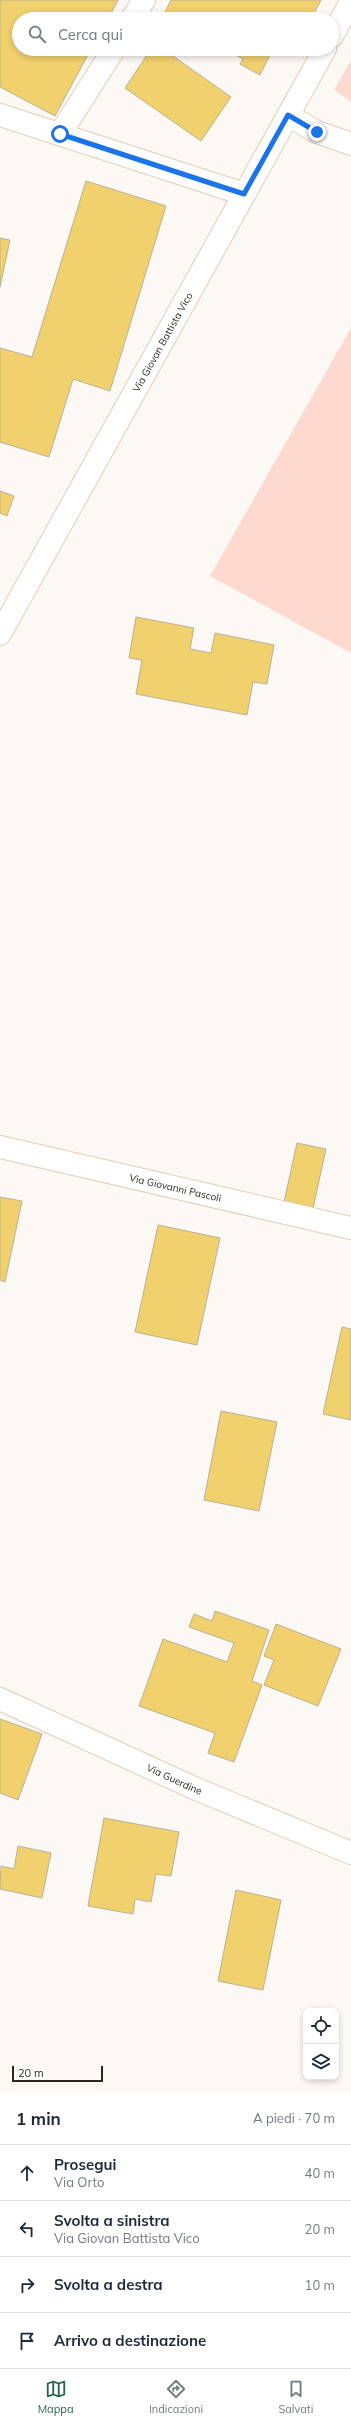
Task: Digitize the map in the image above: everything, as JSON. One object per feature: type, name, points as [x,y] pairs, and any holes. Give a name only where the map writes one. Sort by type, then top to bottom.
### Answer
[{"type":"street","points":[[136,12],[144,0]]},
{"type":"street","points":[[339,23],[351,2]]},
{"type":"street","points":[[60,134],[110,56]]},
{"type":"street","name":"Via Giovan Battista Vico","points":[[0,634],[321,56]]},
{"type":"street","points":[[0,115],[244,194]]},
{"type":"street","points":[[288,115],[317,132],[351,144]]},
{"type":"street","name":"Via Giovanni Pascoli","points":[[0,1147],[351,1228]]},
{"type":"street","name":"Via Guerdine","points":[[0,1699],[194,1788],[351,1853]]},
{"type":"shaded area","points":[[351,60],[351,102],[334,90]]},
{"type":"shaded area","points":[[351,328],[351,653],[210,576]]},
{"type":"building","points":[[0,0],[118,0],[112,12],[12,12],[12,56],[87,56],[55,116],[0,87]]},
{"type":"building","points":[[171,0],[321,0],[315,12],[165,12]]},
{"type":"building","points":[[146,56],[173,56],[231,97],[201,141],[125,88]]},
{"type":"building","points":[[238,56],[270,56],[260,75],[240,64],[243,59]]},
{"type":"building","points":[[86,181],[166,206],[110,391],[73,379],[49,457],[0,442],[0,348],[32,357]]},
{"type":"building","points":[[0,238],[10,240],[0,287]]},
{"type":"building","points":[[0,491],[14,496],[7,516],[0,513]]},
{"type":"building","points":[[136,617],[194,628],[190,649],[211,653],[215,633],[274,645],[267,684],[253,682],[247,715],[136,694],[142,660],[129,658]]},
{"type":"building","points":[[297,1143],[326,1149],[313,1208],[284,1202]]},
{"type":"building","points":[[0,1197],[22,1201],[5,1282],[0,1280]]},
{"type":"building","points":[[158,1225],[220,1238],[197,1345],[135,1332]]},
{"type":"building","points":[[342,1327],[351,1329],[351,1420],[323,1414]]},
{"type":"building","points":[[221,1411],[277,1422],[259,1511],[204,1500]]},
{"type":"building","points":[[215,1611],[269,1630],[252,1681],[262,1685],[234,1762],[208,1753],[215,1733],[139,1706],[163,1639],[227,1662],[234,1643],[189,1627],[194,1614],[212,1621]]},
{"type":"building","points":[[276,1624],[341,1649],[318,1706],[264,1685],[274,1660],[264,1656]]},
{"type":"building","points":[[0,1719],[42,1734],[18,1800],[0,1793]]},
{"type":"building","points":[[104,1818],[179,1832],[171,1876],[156,1874],[151,1902],[135,1899],[133,1914],[88,1906]]},
{"type":"building","points":[[18,1846],[51,1853],[42,1898],[0,1889],[1,1866],[14,1869]]},
{"type":"building","points":[[236,1890],[281,1900],[263,1990],[218,1981]]},
{"type":"route","points":[[60,134],[244,194],[288,115],[317,132]]}]
